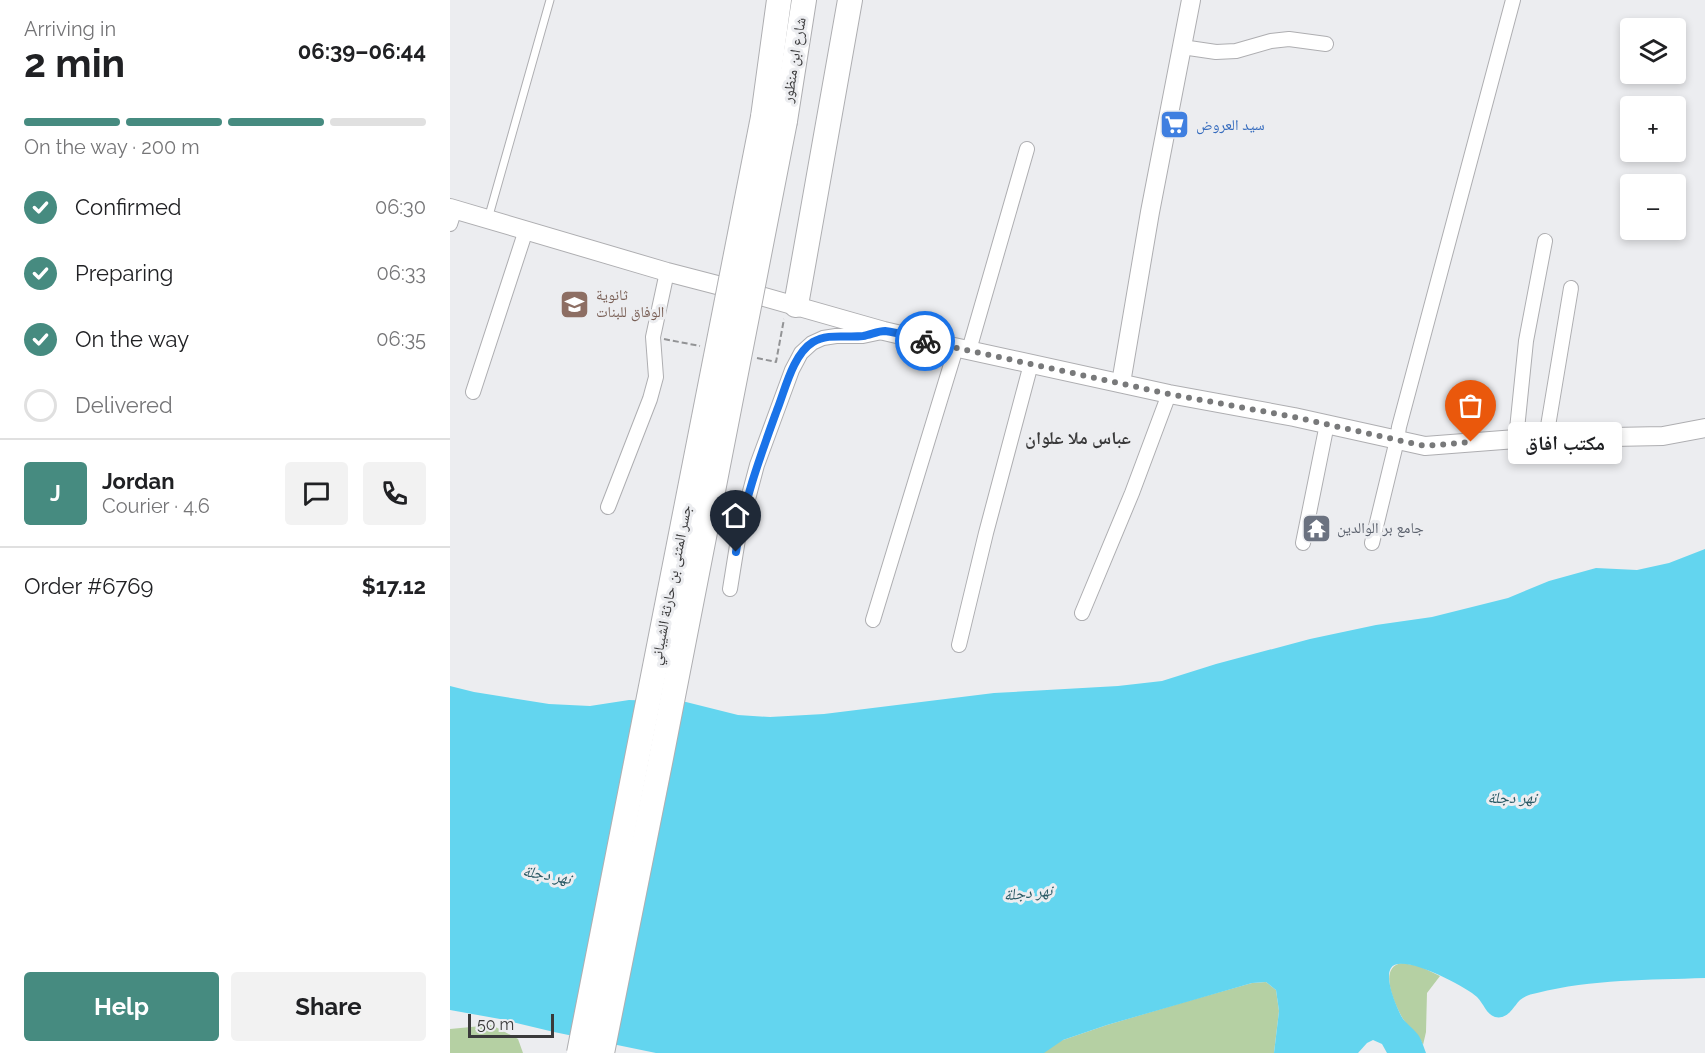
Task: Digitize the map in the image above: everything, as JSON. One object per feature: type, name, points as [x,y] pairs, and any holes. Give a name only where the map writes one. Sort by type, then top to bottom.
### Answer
[{"type":"highway","name":"شارع ابن منظور","points":[[774,119],[779,0]]},
{"type":"highway","name":"شارع ابن منظور","points":[[774,119],[804,0]]},
{"type":"highway","points":[[792,304],[850,0]]},
{"type":"highway","name":"جسر المثنى بن حارثة الشيباني","points":[[579,1053],[774,119]]},
{"type":"highway","name":"جسر المثنى بن حارثة الشيباني","points":[[602,1053],[660,763],[774,119]]},
{"type":"street","points":[[1121,383],[1150,213],[1191,0]]},
{"type":"street","points":[[1372,543],[1399,427],[1513,0]]},
{"type":"street","points":[[1182,47],[1216,52],[1236,51],[1271,41],[1289,39],[1326,44]]},
{"type":"street","points":[[873,620],[1027,149]]},
{"type":"street","points":[[452,213],[488,219],[721,286]]},
{"type":"street","points":[[473,392],[526,230]]},
{"type":"street","points":[[1516,439],[1527,341],[1545,241]]},
{"type":"street","points":[[608,507],[650,399],[656,377],[653,337],[667,272]]},
{"type":"street","points":[[1546,438],[1570,288]]},
{"type":"street","points":[[757,295],[884,331],[962,349],[1425,446],[1516,439],[1663,436],[1705,429]]},
{"type":"street","points":[[730,589],[739,533],[757,465],[792,370],[801,353],[812,343],[823,338],[863,336],[884,331]]},
{"type":"street","points":[[959,645],[986,532],[1031,364]]},
{"type":"street","points":[[1082,613],[1132,493],[1169,394]]},
{"type":"street","points":[[1303,543],[1327,424]]},
{"type":"lane","points":[[488,219],[550,0]]},
{"type":"path","points":[[757,358],[776,362],[792,304]]},
{"type":"path","points":[[676,341],[699,346]]},
{"type":"green space","points":[[1402,963],[1419,966],[1440,976],[1427,993],[1426,1032],[1423,1045],[1403,1019],[1390,987],[1390,971]]},
{"type":"green space","points":[[1266,982],[1276,990],[1279,1011],[1274,1053],[1001,1053],[1063,1040],[1188,1001],[1252,983]]},
{"type":"green space","points":[[492,1025],[518,1039],[523,1053],[450,1053],[450,1029]]},
{"type":"water","name":"نهر دجلة","points":[[1705,549],[1705,978],[1621,981],[1558,988],[1526,996],[1507,1015],[1495,1017],[1489,1014],[1471,992],[1448,979],[1407,964],[1397,964],[1391,968],[1389,973],[1392,994],[1403,1019],[1419,1036],[1426,1053],[1387,1053],[1382,1044],[1373,1040],[1358,1053],[1274,1053],[1279,1011],[1276,990],[1266,982],[1252,983],[1107,1025],[1063,1040],[1044,1053],[656,1053],[450,1010],[450,686],[549,704],[590,706],[629,700],[686,702],[738,715],[770,717],[824,714],[994,693],[1118,686],[1162,681],[1310,639],[1376,625],[1432,617],[1508,598],[1549,581],[1596,568],[1637,570],[1669,563]]},
{"type":"way so far","points":[[925,341],[1425,446],[1471,442]]},
{"type":"place","name":"سيد العروض","points":[[1175,125]]},
{"type":"place","name":"ثانوية الوفاق للبنات","points":[[575,304]]},
{"type":"place","name":"مكتب افاق","points":[[1471,442]]},
{"type":"place","name":"جامع بر الوالدين","points":[[1316,528]]},
{"type":"district","name":"عباس ملا علوان","points":[[1078,438]]},
{"type":"route","points":[[736,552],[757,465],[792,370],[801,353],[812,343],[823,338],[863,336],[884,331],[925,341]]}]
